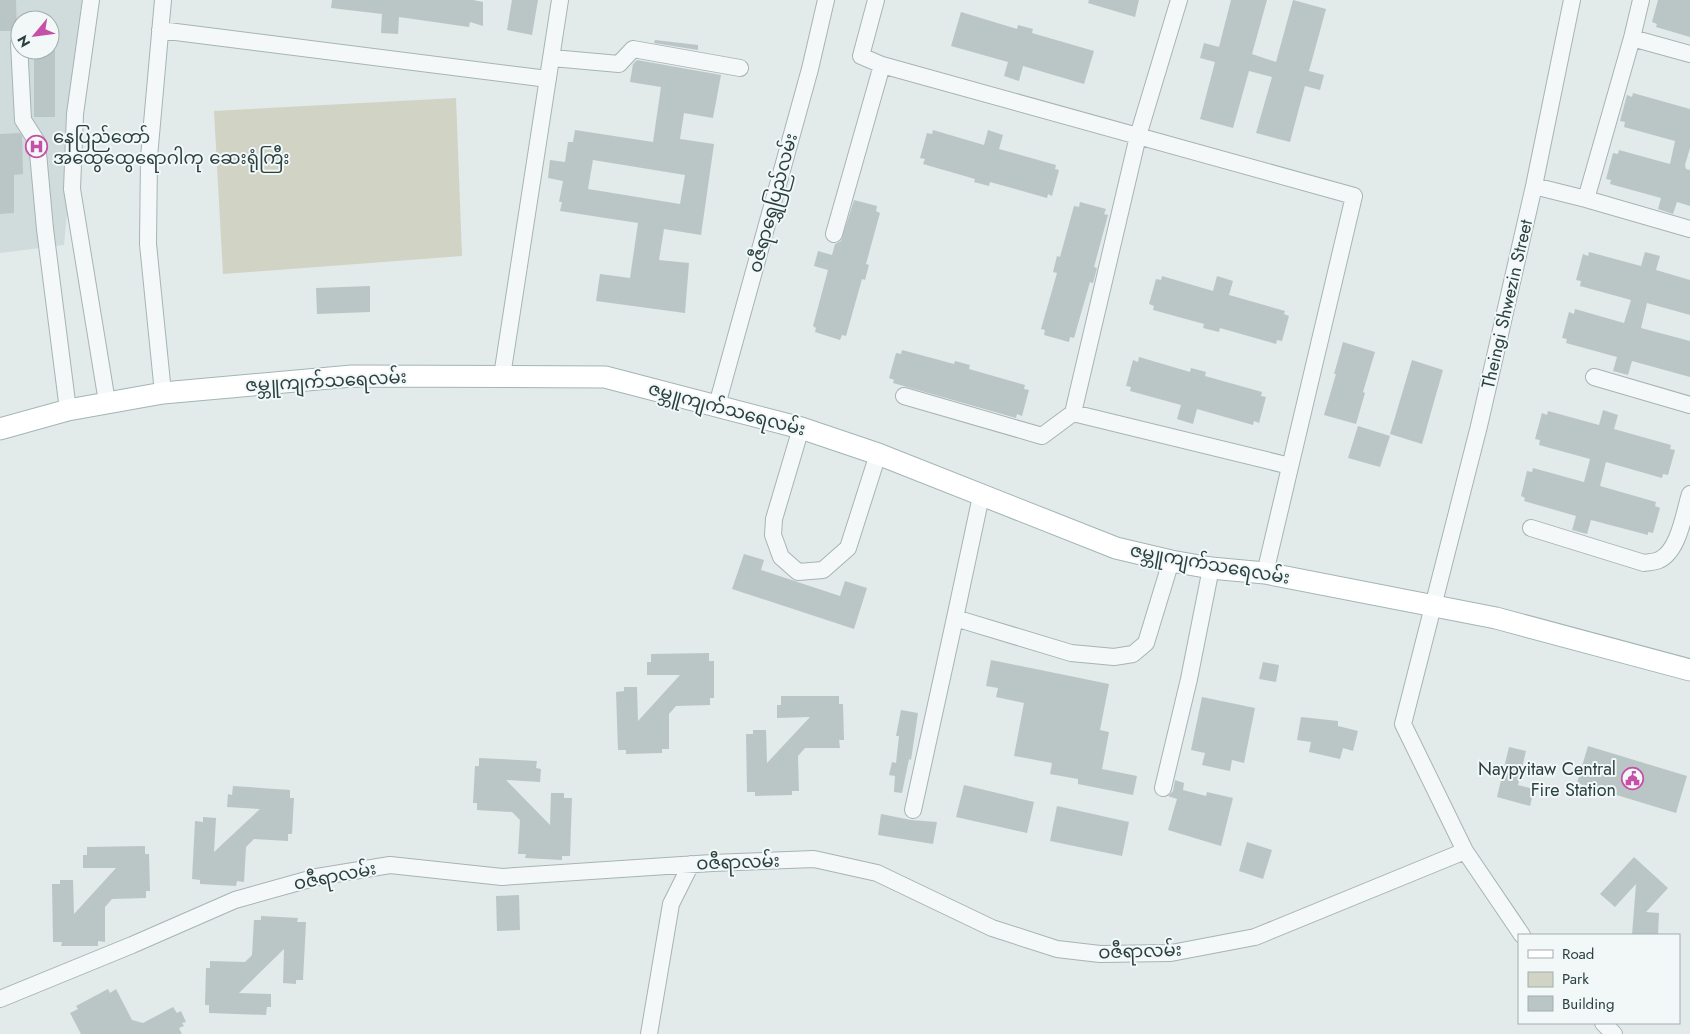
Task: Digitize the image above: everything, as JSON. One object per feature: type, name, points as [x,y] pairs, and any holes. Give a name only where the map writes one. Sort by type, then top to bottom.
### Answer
[{"type":"main road","name":"ဇမ္ဘူကျက်သရေလမ်း","points":[[0,429],[68,410],[162,393],[352,376],[605,377],[801,428],[878,454],[1116,548],[1171,561],[1212,568],[1265,572],[1496,618],[1690,670]]},
{"type":"street","points":[[92,0],[75,114],[72,189],[108,402]]},
{"type":"street","points":[[162,393],[148,244],[149,157],[163,0]]},
{"type":"street","points":[[502,376],[560,0]]},
{"type":"street","name":"ဝဇီရာရွှေပြည်လမ်း","points":[[717,405],[810,70],[826,0]]},
{"type":"street","points":[[876,0],[861,56],[882,65],[1354,196],[1265,572]]},
{"type":"street","points":[[904,396],[1042,436],[1073,413],[1138,136],[1178,0]]},
{"type":"street","name":"Theingi Shwezin Street","points":[[1521,934],[1465,851],[1403,724],[1479,426],[1534,186],[1572,0]]},
{"type":"street","points":[[1586,199],[1641,0]]},
{"type":"street","points":[[160,30],[548,79]]},
{"type":"street","points":[[1632,38],[1690,54]]},
{"type":"street","points":[[552,58],[619,64],[633,50],[740,68]]},
{"type":"street","points":[[20,60],[23,120],[37,142],[45,229],[68,410]]},
{"type":"street","points":[[834,234],[882,65]]},
{"type":"street","points":[[1534,186],[1690,229]]},
{"type":"street","points":[[1594,377],[1690,405]]},
{"type":"street","points":[[1073,413],[1290,466]]},
{"type":"street","points":[[801,428],[774,519],[773,535],[781,557],[798,572],[823,570],[848,548],[878,454]]},
{"type":"street","points":[[1531,528],[1644,563],[1658,561],[1665,557],[1675,544],[1690,494]]},
{"type":"street","points":[[913,810],[981,496]]},
{"type":"street","points":[[955,618],[1071,653],[1114,657],[1133,654],[1146,643],[1171,561]]},
{"type":"street","points":[[1163,788],[1189,679],[1212,568]]},
{"type":"street","name":"ဝဇီရာလမ်း","points":[[0,999],[235,900],[317,877],[390,865],[502,878],[691,864],[814,859],[877,873],[992,928],[1057,949],[1100,954],[1171,953],[1254,937],[1465,851]]},
{"type":"street","points":[[649,1034],[671,904],[691,864]]},
{"type":"street","points":[[1604,1024],[1614,1034]]},
{"type":"shaded area","name":"နေပြည်တော် အထွေထွေရောဂါကု ဆေးရုံကြီး","points":[[0,0],[87,0],[64,245],[0,253]]},
{"type":"green space","points":[[456,98],[462,256],[223,274],[214,111]]},
{"type":"building","points":[[0,0],[16,0],[16,10],[10,10],[10,31],[0,31]]},
{"type":"building","points":[[332,0],[473,0],[483,2],[483,26],[470,22],[469,27],[399,17],[398,34],[381,33],[382,14],[331,8]]},
{"type":"building","points":[[512,0],[538,0],[532,35],[507,30]]},
{"type":"building","points":[[1089,0],[1139,0],[1135,17],[1088,3]]},
{"type":"building","points":[[1231,0],[1267,0],[1252,54],[1276,62],[1293,0],[1326,9],[1309,71],[1324,75],[1320,90],[1305,86],[1290,142],[1256,133],[1272,77],[1249,71],[1233,128],[1200,119],[1215,62],[1200,58],[1204,43],[1219,47]]},
{"type":"building","points":[[1658,0],[1690,0],[1690,37],[1656,27],[1657,24],[1652,22]]},
{"type":"building","points":[[961,12],[1017,29],[1018,25],[1033,29],[1032,33],[1094,51],[1084,84],[1023,66],[1019,81],[1004,76],[1008,62],[951,46]]},
{"type":"building","points":[[655,40],[698,45],[698,50],[654,43]]},
{"type":"building","points":[[34,60],[55,60],[55,117],[34,117]]},
{"type":"building","points":[[637,60],[721,75],[713,118],[684,113],[680,139],[714,144],[701,235],[664,229],[659,260],[689,263],[685,313],[596,301],[600,274],[630,278],[638,223],[560,211],[562,202],[559,202],[563,181],[548,178],[550,160],[565,162],[568,142],[573,142],[575,130],[653,142],[661,87],[630,82],[633,64]],"holes":[[[593,160],[685,175],[680,204],[588,189]]]},
{"type":"building","points":[[1633,93],[1690,109],[1690,148],[1685,165],[1686,169],[1690,170],[1690,206],[1677,202],[1673,214],[1658,209],[1661,198],[1610,184],[1611,180],[1606,179],[1613,153],[1618,154],[1619,150],[1670,164],[1675,141],[1624,127],[1625,122],[1620,121],[1627,95],[1632,97]]},
{"type":"building","points":[[933,130],[984,145],[988,130],[1003,135],[999,149],[1056,165],[1055,169],[1059,170],[1052,196],[1048,194],[1047,198],[990,182],[989,186],[974,182],[975,179],[923,164],[925,159],[920,158],[927,133],[932,134]]},
{"type":"building","points":[[20,133],[22,136],[23,174],[14,175],[14,213],[0,214],[0,134]]},
{"type":"building","points":[[854,200],[877,206],[876,211],[880,213],[866,264],[869,265],[865,280],[862,279],[846,336],[842,335],[840,340],[815,332],[816,328],[813,326],[828,270],[814,266],[818,251],[832,255],[835,244],[841,241]]},
{"type":"building","points":[[1080,202],[1106,209],[1104,214],[1108,215],[1094,267],[1097,268],[1093,283],[1090,282],[1074,338],[1070,337],[1069,342],[1044,335],[1045,330],[1041,329],[1057,273],[1053,272],[1057,256],[1060,257],[1074,206],[1079,207]]},
{"type":"building","points":[[1589,252],[1641,266],[1645,252],[1660,256],[1656,270],[1690,280],[1690,315],[1647,303],[1641,328],[1690,341],[1690,377],[1632,361],[1628,375],[1613,371],[1617,357],[1566,343],[1567,339],[1562,338],[1569,312],[1574,314],[1575,309],[1624,323],[1631,300],[1580,286],[1581,281],[1576,280],[1583,254],[1588,256]]},
{"type":"building","points":[[1162,276],[1213,291],[1217,276],[1233,281],[1229,295],[1285,311],[1284,314],[1289,316],[1282,341],[1277,340],[1276,344],[1220,328],[1219,332],[1203,328],[1204,324],[1153,310],[1154,306],[1149,304],[1156,279],[1161,280]]},
{"type":"building","points":[[370,286],[370,312],[317,314],[316,288]]},
{"type":"building","points":[[1343,342],[1375,352],[1356,424],[1324,415]]},
{"type":"building","points":[[902,350],[954,364],[955,361],[970,365],[969,369],[1025,385],[1024,389],[1029,390],[1022,416],[1017,414],[1016,418],[893,383],[894,380],[889,378],[896,353],[901,354]]},
{"type":"building","points":[[1139,357],[1190,372],[1191,368],[1206,372],[1205,376],[1262,392],[1261,396],[1266,397],[1259,423],[1254,421],[1253,425],[1197,409],[1193,424],[1177,419],[1181,405],[1130,391],[1131,387],[1126,386],[1133,360],[1138,362]]},
{"type":"building","points":[[1412,360],[1443,370],[1422,444],[1390,434]]},
{"type":"building","points":[[1603,410],[1618,415],[1614,429],[1671,445],[1670,449],[1675,450],[1668,475],[1663,474],[1662,478],[1606,462],[1600,486],[1656,502],[1655,506],[1660,508],[1653,533],[1648,532],[1648,535],[1591,520],[1587,534],[1572,530],[1576,516],[1524,501],[1525,498],[1521,496],[1527,471],[1532,472],[1533,468],[1584,482],[1590,459],[1539,445],[1540,440],[1535,439],[1542,413],[1547,415],[1548,411],[1599,425]]},
{"type":"building","points":[[1358,426],[1390,436],[1380,467],[1348,458]]},
{"type":"building","points":[[744,554],[764,560],[761,570],[840,596],[845,581],[867,588],[854,629],[732,589]]},
{"type":"building","points":[[709,653],[709,661],[714,661],[714,698],[710,698],[710,705],[676,706],[669,714],[669,749],[662,749],[662,753],[626,754],[626,750],[618,750],[616,692],[624,691],[624,687],[637,687],[638,721],[680,675],[647,675],[647,662],[651,662],[651,654]]},
{"type":"building","points":[[991,660],[1109,684],[1100,730],[1109,732],[1102,769],[1137,776],[1133,795],[1078,784],[1078,779],[1050,774],[1052,763],[1014,756],[1024,703],[996,697],[998,688],[986,686]]},
{"type":"building","points":[[1263,662],[1279,665],[1276,682],[1259,679]]},
{"type":"building","points":[[781,696],[839,696],[839,704],[843,704],[844,740],[839,740],[840,748],[805,748],[798,756],[799,791],[792,791],[792,795],[755,796],[755,792],[747,792],[746,734],[753,734],[753,730],[766,730],[767,763],[810,717],[777,718],[777,705],[781,705]]},
{"type":"building","points":[[1202,697],[1255,708],[1244,763],[1232,760],[1230,771],[1202,765],[1205,753],[1191,750]]},
{"type":"building","points":[[901,710],[918,713],[911,760],[909,759],[902,793],[894,792],[895,776],[889,775],[892,762],[896,763],[899,736],[896,736]]},
{"type":"building","points":[[1301,717],[1338,721],[1338,726],[1358,731],[1353,751],[1343,748],[1340,759],[1309,752],[1311,742],[1297,740]]},
{"type":"building","name":"Naypyitaw Central Fire Station","points":[[1588,746],[1687,776],[1676,813],[1577,783]]},
{"type":"building","points":[[1509,747],[1526,751],[1518,785],[1534,789],[1530,806],[1497,797]]},
{"type":"building","points":[[479,758],[537,761],[536,768],[541,769],[540,782],[506,780],[550,825],[551,793],[564,793],[564,798],[572,798],[570,856],[562,856],[562,860],[525,858],[526,854],[518,854],[520,820],[512,812],[477,810],[477,803],[473,803],[475,766],[479,766]]},
{"type":"building","points":[[1175,780],[1184,783],[1183,790],[1206,796],[1207,792],[1233,798],[1221,846],[1168,830],[1177,799],[1168,796],[1173,791]]},
{"type":"building","points":[[964,785],[1034,802],[1027,833],[956,817]]},
{"type":"building","points":[[233,786],[290,790],[290,798],[294,798],[292,834],[288,834],[288,841],[254,839],[246,847],[244,882],[237,881],[236,886],[200,884],[200,880],[192,879],[195,821],[203,822],[203,817],[216,818],[214,852],[260,809],[227,807],[228,794],[232,795]]},
{"type":"building","points":[[1057,806],[1129,822],[1122,856],[1050,841]]},
{"type":"building","points":[[881,814],[911,820],[937,822],[933,844],[878,835]]},
{"type":"building","points":[[1247,842],[1272,850],[1263,879],[1239,871]]},
{"type":"building","points":[[145,846],[145,854],[149,854],[150,891],[146,891],[146,898],[112,899],[105,907],[105,942],[98,941],[98,946],[61,946],[62,942],[53,942],[52,884],[60,884],[60,880],[73,880],[74,914],[116,868],[83,868],[83,855],[87,855],[87,847]]},
{"type":"building","points":[[1634,857],[1668,888],[1646,912],[1659,913],[1658,934],[1632,934],[1636,884],[1615,907],[1600,894]]},
{"type":"building","points":[[519,895],[520,930],[497,931],[496,896]]},
{"type":"building","points":[[261,916],[298,918],[297,922],[306,922],[303,980],[296,980],[296,984],[283,983],[284,949],[239,993],[271,994],[271,1007],[267,1007],[266,1015],[209,1013],[209,1005],[205,1005],[206,968],[210,968],[210,961],[245,962],[252,955],[254,920],[261,920]]},
{"type":"building","points":[[108,989],[110,993],[116,989],[132,1020],[143,1023],[173,1007],[177,1013],[181,1011],[186,1022],[182,1023],[184,1026],[179,1028],[182,1034],[81,1034],[70,1013],[78,1009],[76,1006]]},
{"type":"place","name":"နေပြည်တော် အထွေထွေရောဂါကု ဆေးရုံကြီး","points":[[37,147]]},
{"type":"place","name":"Naypyitaw Central Fire Station","points":[[1632,779]]}]
